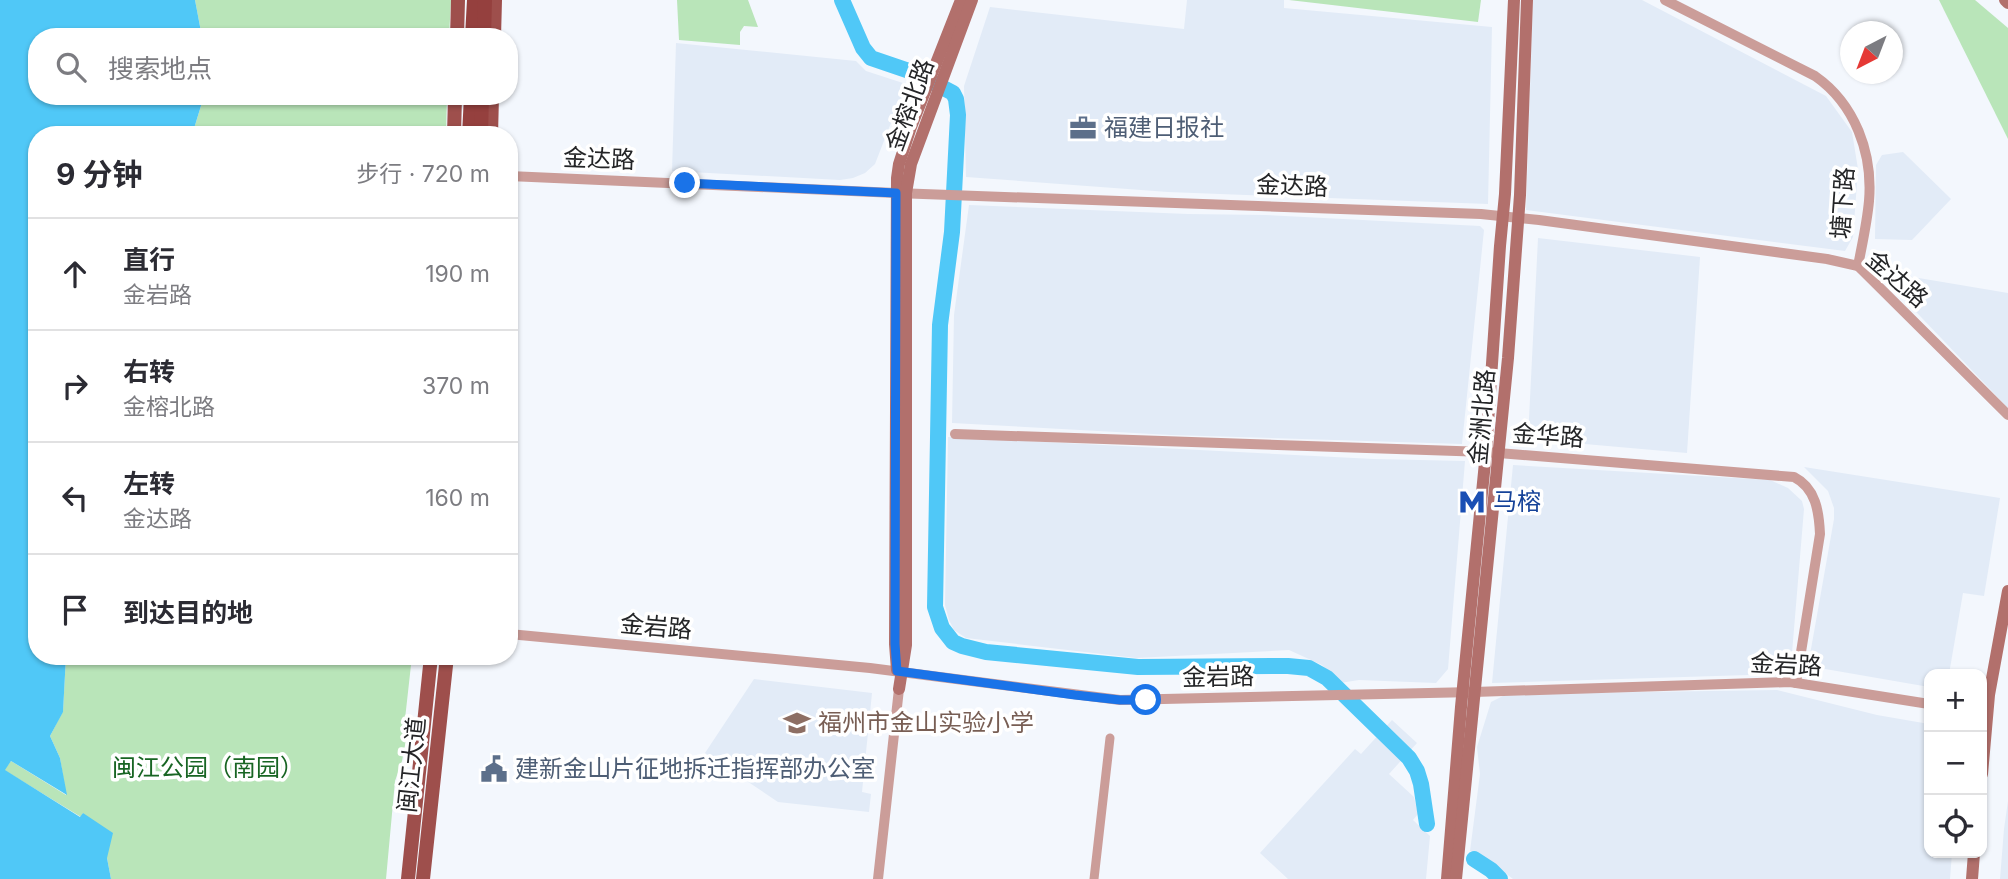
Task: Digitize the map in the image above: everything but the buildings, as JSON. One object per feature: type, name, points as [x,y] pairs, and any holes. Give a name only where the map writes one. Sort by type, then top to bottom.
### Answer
[{"type":"highway","points":[[472,28],[474,0]]},
{"type":"highway","points":[[484,28],[485,0]]},
{"type":"highway","points":[[469,126],[471,105]]},
{"type":"highway","points":[[481,126],[482,105]]},
{"type":"main road","points":[[457,28],[458,0]]},
{"type":"main road","points":[[494,28],[495,0]]},
{"type":"main road","name":"金榕北路","points":[[941,66],[961,0]]},
{"type":"main road","name":"金榕北路","points":[[899,689],[895,644],[901,193],[898,164],[972,0]]},
{"type":"main road","name":"金洲北路","points":[[1493,453],[1514,0]]},
{"type":"main road","name":"金洲北路","points":[[1447,879],[1518,217],[1527,0]]},
{"type":"main road","points":[[454,126],[455,105]]},
{"type":"main road","points":[[491,126],[492,105]]},
{"type":"main road","points":[[1987,702],[2008,591]]},
{"type":"main road","name":"闽江大道","points":[[408,879],[430,665]]},
{"type":"main road","name":"闽江大道","points":[[423,879],[446,665]]},
{"type":"main road","name":"金洲北路","points":[[1456,879],[1469,692]]},
{"type":"main road","points":[[1972,879],[1974,858]]},
{"type":"street","name":"塘下路","points":[[1665,0],[1815,76],[1831,89],[1847,109],[1860,133],[1869,170],[1869,202],[1858,266]]},
{"type":"street","name":"金达路","points":[[518,176],[1503,215],[1827,259],[1858,266],[2008,415]]},
{"type":"street","name":"金华路","points":[[955,434],[1493,453],[1785,475],[1801,480],[1807,486],[1816,503],[1820,534],[1797,682]]},
{"type":"street","name":"金岩路","points":[[518,635],[899,672],[1120,700],[1797,682],[1924,703]]},
{"type":"street","name":"金榕北路","points":[[878,879],[899,689]]},
{"type":"street","points":[[1094,879],[1110,738]]},
{"type":"shaded area","points":[[1187,0],[1284,0],[1284,8],[1492,27],[1488,204],[1168,192],[966,177],[964,86],[990,7],[1184,29]]},
{"type":"shaded area","points":[[1533,0],[1642,0],[1826,96],[1852,132],[1858,169],[1853,237],[1845,251],[1526,210]]},
{"type":"shaded area","points":[[676,43],[856,61],[866,71],[906,84],[875,164],[865,173],[853,178],[840,180],[672,171]]},
{"type":"shaded area","points":[[1903,152],[1951,199],[1912,240],[1875,239],[1876,165],[1882,155]]},
{"type":"shaded area","points":[[969,205],[1265,215],[1480,226],[1484,230],[1462,444],[1171,435],[952,423],[954,315]]},
{"type":"shaded area","points":[[1538,238],[1700,257],[1687,453],[1528,439]]},
{"type":"shaded area","points":[[1877,271],[2008,293],[2008,408]]},
{"type":"shaded area","points":[[948,437],[1374,459],[1465,461],[1448,669],[1436,683],[1359,680],[1340,683],[1322,665],[1289,650],[1136,658],[966,638],[954,630],[945,605]]},
{"type":"shaded area","points":[[1513,465],[1770,480],[1788,488],[1802,501],[1804,509],[1791,665],[1787,672],[1492,683]]},
{"type":"shaded area","points":[[1804,467],[2000,498],[1984,596],[1963,593],[1950,669],[1924,669],[1924,686],[1808,666],[1834,519],[1834,508],[1828,491]]},
{"type":"shaded area","name":"福州市金山实验小学","points":[[754,679],[872,693],[862,792],[871,794],[869,812],[778,802],[705,753]]},
{"type":"shaded area","points":[[1777,690],[1877,715],[1924,723],[1924,858],[1952,858],[1950,879],[1513,879],[1482,855],[1470,851],[1480,774],[1477,747],[1491,702],[1513,694]]},
{"type":"shaded area","points":[[1392,720],[1417,743],[1389,774],[1414,797],[1418,814],[1413,820],[1430,836],[1426,879],[1288,879],[1260,853],[1355,749],[1361,754]]},
{"type":"shaded area","points":[[2008,801],[2008,879],[2000,879],[2004,829]]},
{"type":"green space","points":[[195,0],[451,0],[449,28],[200,28]]},
{"type":"green space","points":[[677,0],[748,0],[758,27],[744,26],[740,32],[740,45],[679,40]]},
{"type":"green space","points":[[1289,0],[1481,0],[1478,22]]},
{"type":"green space","points":[[1939,0],[1975,0],[2008,28],[2008,139]]},
{"type":"green space","points":[[201,105],[447,105],[446,126],[195,126]]},
{"type":"green space","name":"闽江公园（南园）","points":[[66,665],[411,665],[405,719],[407,735],[395,781],[386,879],[111,879],[107,858],[83,813],[81,817],[4,770],[11,761],[66,795],[60,758],[50,736],[63,711]]},
{"type":"water","points":[[0,0],[195,0],[200,28],[28,28],[28,105],[201,105],[195,126],[28,126],[28,665],[66,665],[63,712],[50,736],[60,758],[67,795],[11,761],[5,770],[80,817],[83,813],[113,833],[107,858],[111,879],[0,879]]},
{"type":"waterway","points":[[842,0],[863,48],[871,58],[915,73],[953,93],[956,99],[958,115],[952,232],[940,325],[935,607],[942,628],[953,642],[986,652],[1138,667],[1309,668],[1327,678],[1409,758],[1421,784],[1427,824]]},
{"type":"waterway","points":[[1474,859],[1500,879]]},
{"type":"place","name":"福建日报社","points":[[1083,128]]},
{"type":"place","name":"马榕","points":[[1472,502]]},
{"type":"place","name":"福州市金山实验小学","points":[[797,723]]},
{"type":"place","name":"建新金山片征地拆迁指挥部办公室","points":[[494,769]]},
{"type":"route","points":[[685,183],[896,193],[897,671],[1075,695],[1146,700]]}]
